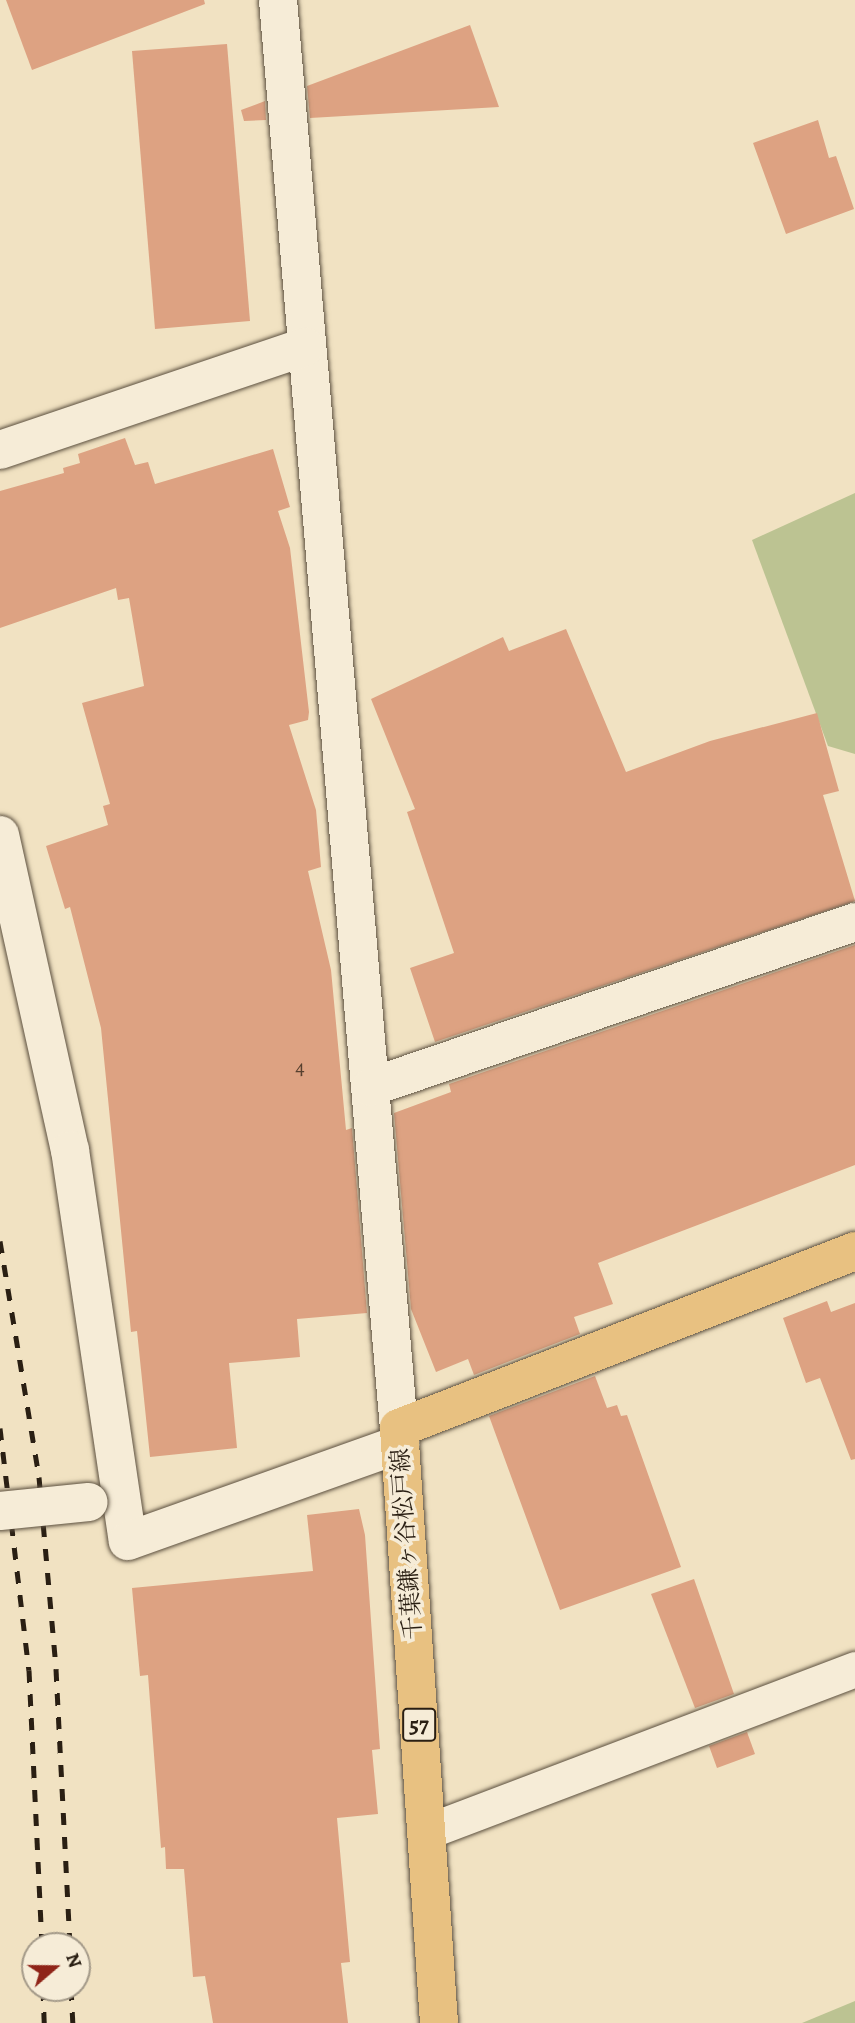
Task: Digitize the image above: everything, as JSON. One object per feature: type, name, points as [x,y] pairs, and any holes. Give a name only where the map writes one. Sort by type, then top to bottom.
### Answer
[{"type":"main road","name":"千葉鎌ヶ谷松戸線","points":[[439,2023],[400,1436],[855,1251]]},
{"type":"street","points":[[0,835],[70,1150],[128,1541],[400,1436],[372,1087],[304,346],[278,0]]},
{"type":"street","points":[[0,450],[304,346]]},
{"type":"street","points":[[372,1087],[855,922]]},
{"type":"street","points":[[0,1511],[89,1502]]},
{"type":"lane","points":[[426,1832],[855,1669]]},
{"type":"green space","points":[[855,493],[855,754],[828,746],[752,540]]},
{"type":"green space","points":[[855,2001],[855,2023],[802,2023]]},
{"type":"building","points":[[6,0],[204,0],[205,4],[32,70]]},
{"type":"building","points":[[470,25],[499,107],[310,118],[307,86]]},
{"type":"building","points":[[227,44],[250,321],[155,329],[132,51]]},
{"type":"building","points":[[265,101],[266,120],[244,121],[241,110]]},
{"type":"building","points":[[818,120],[829,158],[836,156],[854,209],[786,234],[753,143]]},
{"type":"building","points":[[125,438],[135,465],[148,462],[155,484],[273,449],[290,507],[278,511],[290,548],[309,712],[308,720],[289,725],[316,810],[321,867],[308,871],[331,970],[346,1130],[352,1128],[367,1313],[297,1319],[300,1357],[229,1363],[237,1448],[150,1457],[137,1331],[131,1332],[101,1028],[70,907],[65,909],[46,846],[108,825],[103,806],[110,804],[82,703],[144,686],[129,598],[118,600],[116,588],[0,628],[0,491],[64,473],[63,468],[80,463],[78,454]]},
{"type":"building","points":[[566,629],[626,772],[710,741],[817,713],[839,791],[823,795],[855,901],[435,1042],[410,968],[454,953],[407,812],[415,809],[371,699],[503,637],[509,651]]},
{"type":"building","points":[[855,945],[855,1165],[598,1263],[613,1304],[574,1317],[580,1334],[474,1375],[468,1359],[436,1372],[411,1309],[394,1113],[451,1092],[449,1084]]},
{"type":"building","points":[[827,1301],[831,1312],[855,1303],[855,1459],[851,1460],[820,1378],[806,1383],[783,1318]]},
{"type":"building","points":[[595,1376],[607,1408],[617,1405],[621,1416],[627,1415],[681,1567],[560,1610],[489,1416]]},
{"type":"building","points":[[359,1509],[365,1535],[380,1749],[372,1750],[378,1814],[337,1818],[350,1962],[341,1963],[348,2023],[213,2023],[205,1976],[193,1977],[184,1869],[166,1869],[165,1847],[161,1848],[148,1675],[140,1676],[132,1588],[313,1571],[307,1515]]},
{"type":"building","points":[[694,1579],[734,1694],[695,1708],[651,1594]]},
{"type":"building","points":[[747,1732],[755,1754],[717,1768],[709,1746]]},
{"type":"railway","points":[[0,1241],[39,1477],[56,1669],[69,1932]]},
{"type":"railway","points":[[0,1428],[29,1670],[41,1932]]},
{"type":"railway","points":[[43,2002],[44,2023]]},
{"type":"railway","points":[[72,2002],[73,2023]]}]
